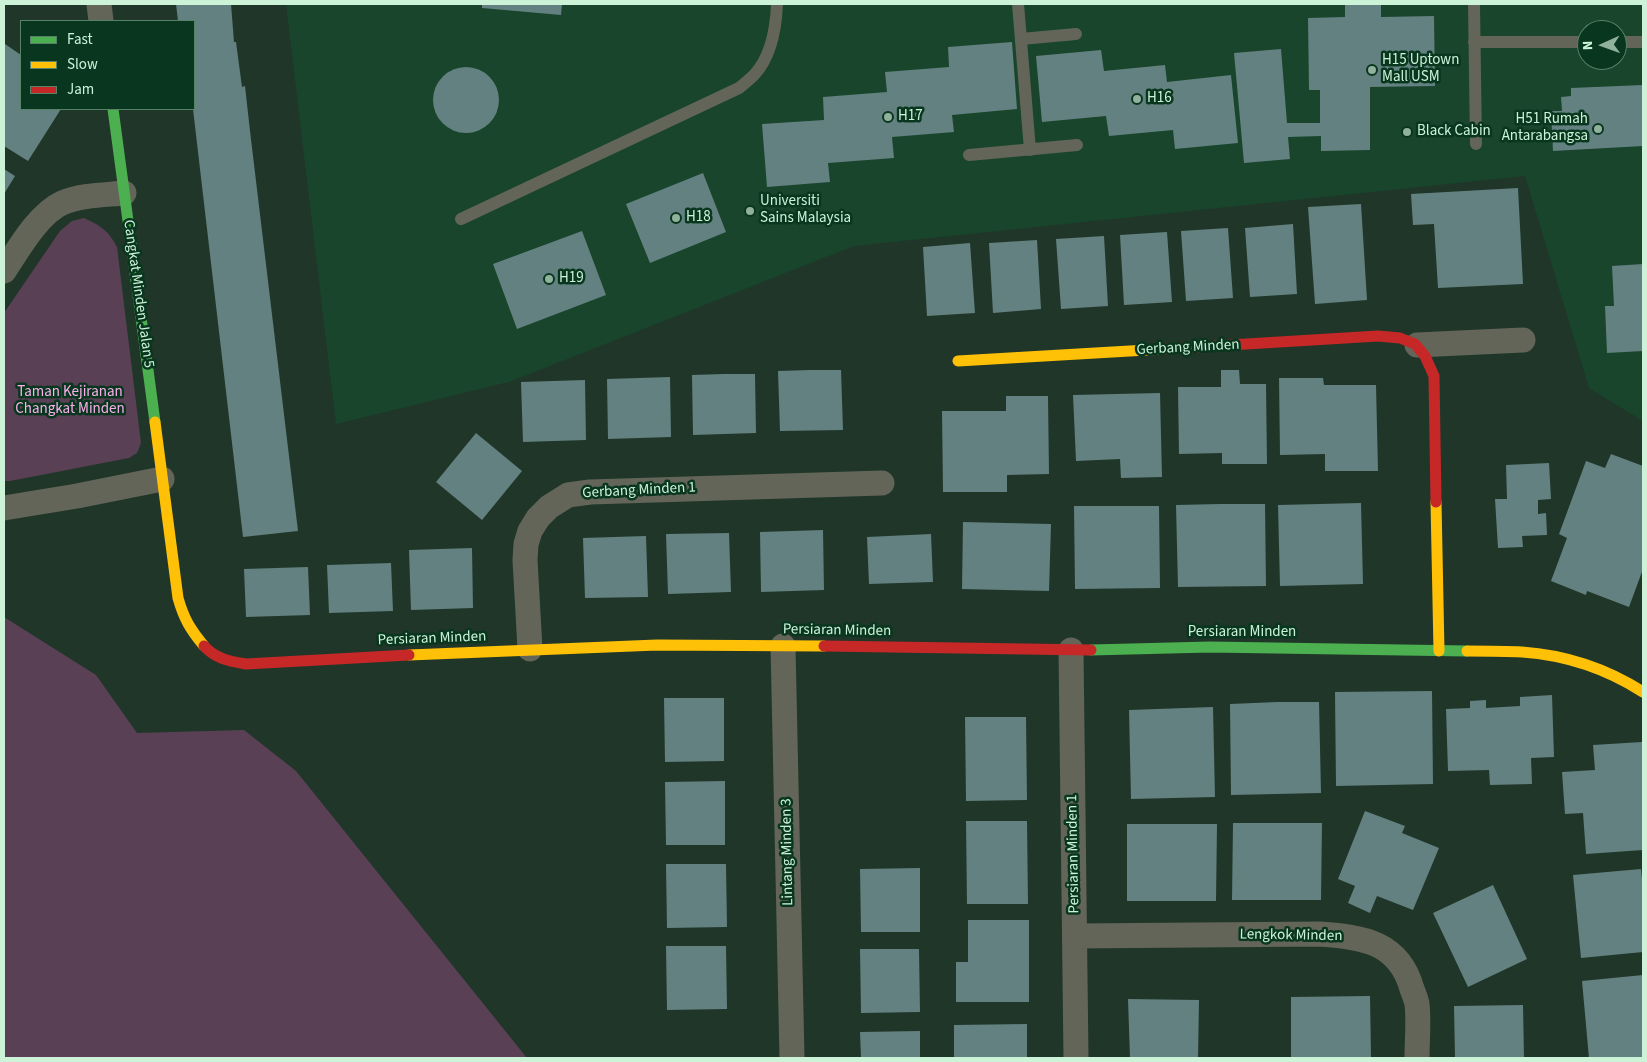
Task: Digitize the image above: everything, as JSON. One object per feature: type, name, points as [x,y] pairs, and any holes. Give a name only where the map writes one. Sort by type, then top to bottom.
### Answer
[{"type":"street","points":[[99,4],[101,20]]},
{"type":"street","name":"Cangkat Minden Jalan 5","points":[[113,110],[162,479]]},
{"type":"street","points":[[4,271],[39,222],[61,204],[74,200],[124,193]]},
{"type":"street","name":"Gerbang Minden","points":[[958,361],[1378,336],[1399,338],[1417,345],[1523,340]]},
{"type":"street","points":[[1417,345],[1428,358],[1434,376],[1439,651]]},
{"type":"street","points":[[4,508],[162,479]]},
{"type":"street","name":"Persiaran Minden","points":[[162,479],[176,588],[183,617],[199,642],[210,653],[220,659],[246,664],[530,649],[656,645],[1071,650],[1210,647],[1522,652],[1556,656],[1584,664],[1616,676],[1643,692]]},
{"type":"street","name":"Gerbang Minden 1","points":[[530,649],[525,560],[526,544],[530,531],[538,518],[550,506],[568,495],[590,492],[882,483]]},
{"type":"street","name":"Lintang Minden 3","points":[[783,646],[792,1058]]},
{"type":"street","name":"Persiaran Minden 1","points":[[1071,650],[1076,1058]]},
{"type":"street","name":"Lengkok Minden","points":[[1075,936],[1320,934],[1348,936],[1375,944],[1395,956],[1409,976],[1416,1004],[1417,1058]]},
{"type":"lane","points":[[461,219],[739,88],[755,74],[764,61],[772,38],[777,4]]},
{"type":"lane","points":[[1018,4],[1030,150]]},
{"type":"lane","points":[[1474,4],[1476,144]]},
{"type":"lane","points":[[1021,39],[1076,34]]},
{"type":"lane","points":[[1474,42],[1577,42]]},
{"type":"lane","points":[[1627,42],[1643,42]]},
{"type":"lane","points":[[969,155],[1077,145]]},
{"type":"shaded area","name":"Universiti Sains Malaysia","points":[[286,4],[1643,4],[1643,421],[1589,388],[1525,176],[854,246],[509,382],[336,424]]},
{"type":"green space","name":"Taman Kejiranan Changkat Minden","points":[[84,218],[104,229],[117,247],[141,443],[137,453],[129,458],[4,481],[4,313],[60,231],[72,221]]},
{"type":"green space","points":[[4,617],[96,675],[137,733],[244,730],[296,771],[527,1058],[4,1058]]},
{"type":"building","points":[[176,4],[231,4],[234,42],[236,42],[242,87],[245,86],[298,531],[243,537],[193,110],[195,110],[195,20],[178,20]]},
{"type":"building","points":[[482,4],[562,4],[561,15],[482,8]]},
{"type":"building","name":"H15 Uptown Mall USM","points":[[1345,4],[1381,4],[1381,17],[1434,16],[1435,86],[1370,87],[1370,150],[1321,151],[1321,136],[1288,137],[1290,159],[1244,163],[1234,53],[1281,49],[1287,123],[1320,123],[1320,90],[1309,90],[1308,18],[1345,17]]},
{"type":"building","name":"H17","points":[[1012,42],[1017,109],[952,115],[954,132],[892,137],[894,158],[828,163],[830,182],[767,187],[762,124],[824,120],[823,97],[887,92],[885,72],[949,67],[948,47]]},
{"type":"building","points":[[5,44],[20,54],[20,110],[60,110],[28,161],[4,146]]},
{"type":"building","name":"H16","points":[[1101,50],[1104,71],[1165,65],[1167,82],[1231,75],[1238,143],[1175,149],[1173,130],[1109,136],[1106,116],[1042,122],[1036,56]]},
{"type":"building","points":[[472,67],[490,76],[497,87],[499,100],[497,113],[490,124],[479,131],[460,133],[442,124],[435,113],[433,94],[442,76],[453,69]]},
{"type":"building","name":"H51 Rumah Antarabangsa","points":[[1643,85],[1643,146],[1553,151],[1551,111],[1562,111],[1561,97],[1571,96],[1571,88]]},
{"type":"building","points":[[4,169],[15,176],[4,194]]},
{"type":"building","name":"H18","points":[[703,173],[726,232],[650,263],[626,204]]},
{"type":"building","points":[[1518,188],[1523,284],[1438,288],[1434,224],[1413,225],[1411,194]]},
{"type":"building","points":[[1361,204],[1367,300],[1315,304],[1308,207]]},
{"type":"building","points":[[1293,224],[1297,294],[1250,297],[1245,228]]},
{"type":"building","points":[[1228,228],[1233,298],[1186,301],[1181,231]]},
{"type":"building","name":"H19","points":[[582,231],[606,295],[517,329],[493,264]]},
{"type":"building","points":[[1167,232],[1172,302],[1124,305],[1120,235]]},
{"type":"building","points":[[1104,236],[1108,306],[1061,309],[1056,239]]},
{"type":"building","points":[[1037,240],[1041,309],[993,313],[989,243]]},
{"type":"building","points":[[970,243],[975,313],[927,316],[923,247]]},
{"type":"building","points":[[1643,264],[1643,351],[1607,353],[1605,306],[1614,306],[1612,266]]},
{"type":"building","points":[[841,370],[843,430],[780,431],[778,371]]},
{"type":"building","points":[[1221,370],[1239,370],[1240,384],[1266,384],[1267,464],[1222,464],[1222,453],[1179,454],[1178,387],[1221,387]]},
{"type":"building","points":[[755,374],[756,433],[693,435],[692,375]]},
{"type":"building","points":[[670,377],[671,437],[608,439],[607,379]]},
{"type":"building","points":[[1279,378],[1323,378],[1324,385],[1376,385],[1378,471],[1325,471],[1325,454],[1280,455]]},
{"type":"building","points":[[585,380],[586,440],[523,442],[521,382]]},
{"type":"building","points":[[1160,393],[1162,477],[1121,478],[1120,459],[1076,461],[1073,395]]},
{"type":"building","points":[[1006,396],[1048,396],[1049,474],[1007,475],[1007,492],[943,492],[942,411],[1006,411]]},
{"type":"building","points":[[476,433],[522,471],[482,520],[436,482]]},
{"type":"building","points":[[1611,454],[1643,466],[1643,569],[1629,607],[1587,591],[1586,595],[1551,581],[1567,538],[1559,534],[1586,461],[1605,468]]},
{"type":"building","points":[[1549,463],[1551,499],[1538,500],[1538,514],[1546,513],[1547,535],[1522,536],[1523,547],[1498,548],[1495,499],[1507,499],[1506,465]]},
{"type":"building","points":[[1361,503],[1363,584],[1280,586],[1278,505]]},
{"type":"building","points":[[1265,504],[1266,586],[1178,587],[1176,505]]},
{"type":"building","points":[[1074,506],[1159,506],[1160,588],[1075,589]]},
{"type":"building","points":[[963,522],[1051,524],[1049,591],[962,589]]},
{"type":"building","points":[[823,530],[824,590],[761,592],[760,532]]},
{"type":"building","points":[[729,533],[731,592],[668,594],[666,534]]},
{"type":"building","points":[[931,534],[933,582],[869,584],[867,537]]},
{"type":"building","points":[[646,536],[648,597],[585,598],[583,538]]},
{"type":"building","points":[[472,548],[473,608],[411,610],[409,550]]},
{"type":"building","points":[[391,563],[393,611],[329,613],[327,565]]},
{"type":"building","points":[[308,567],[310,615],[246,617],[244,569]]},
{"type":"building","points":[[1432,691],[1433,784],[1336,786],[1335,692]]},
{"type":"building","points":[[1552,695],[1554,757],[1531,758],[1532,784],[1490,785],[1489,770],[1448,771],[1446,709],[1470,708],[1470,701],[1486,700],[1486,708],[1520,706],[1520,697]]},
{"type":"building","points":[[664,698],[724,698],[724,761],[665,762]]},
{"type":"building","points":[[1319,702],[1321,793],[1231,795],[1230,704]]},
{"type":"building","points":[[1213,707],[1215,797],[1131,799],[1129,710]]},
{"type":"building","points":[[965,717],[1026,717],[1027,800],[966,801]]},
{"type":"building","points":[[1642,742],[1643,850],[1586,854],[1583,813],[1565,814],[1562,772],[1595,770],[1593,745]]},
{"type":"building","points":[[725,781],[725,845],[666,845],[665,782]]},
{"type":"building","points":[[1365,811],[1405,826],[1402,833],[1439,848],[1413,910],[1377,896],[1370,913],[1348,903],[1355,886],[1338,879]]},
{"type":"building","points":[[966,821],[1027,821],[1028,904],[967,904]]},
{"type":"building","points":[[1233,823],[1322,823],[1321,900],[1232,900]]},
{"type":"building","points":[[1127,824],[1217,824],[1216,901],[1127,901]]},
{"type":"building","points":[[666,864],[726,864],[727,927],[667,928]]},
{"type":"building","points":[[920,868],[920,932],[861,932],[860,869]]},
{"type":"building","points":[[1641,869],[1643,889],[1643,952],[1581,958],[1573,875]]},
{"type":"building","points":[[1493,885],[1527,959],[1468,987],[1433,913]]},
{"type":"building","points":[[968,920],[1029,920],[1029,1002],[956,1002],[956,962],[968,962]]},
{"type":"building","points":[[666,946],[726,946],[727,1009],[667,1010]]},
{"type":"building","points":[[860,949],[919,949],[920,1012],[861,1013]]},
{"type":"building","points":[[1643,975],[1643,1058],[1589,1058],[1582,981]]},
{"type":"building","points":[[1370,996],[1371,1058],[1291,1058],[1291,997]]},
{"type":"building","points":[[1128,999],[1199,1000],[1198,1058],[1130,1058]]},
{"type":"building","points":[[1523,1005],[1524,1058],[1455,1058],[1454,1006]]},
{"type":"building","points":[[1027,1024],[1027,1058],[954,1058],[954,1025]]},
{"type":"building","points":[[920,1031],[920,1058],[861,1058],[860,1032]]},
{"type":"traffic: fast","points":[[113,110],[155,422]]},
{"type":"traffic: fast","points":[[1091,650],[1210,647],[1467,651]]},
{"type":"traffic: slow","points":[[958,361],[1164,349]]},
{"type":"traffic: slow","points":[[155,422],[178,598],[188,624],[204,646]]},
{"type":"traffic: slow","points":[[1436,502],[1439,651]]},
{"type":"traffic: slow","points":[[409,655],[657,645],[824,646]]},
{"type":"traffic: slow","points":[[1467,651],[1522,652],[1554,656],[1585,664],[1615,676],[1643,692]]},
{"type":"traffic: jam","points":[[1164,349],[1378,336],[1400,338],[1415,344],[1425,356],[1434,376],[1436,502]]},
{"type":"traffic: jam","points":[[204,646],[218,657],[246,664],[409,655]]},
{"type":"traffic: jam","points":[[824,646],[1091,650]]},
{"type":"place","name":"H15 Uptown Mall USM","points":[[1372,70]]},
{"type":"place","name":"H16","points":[[1137,99]]},
{"type":"place","name":"H17","points":[[888,117]]},
{"type":"place","name":"H51 Rumah Antarabangsa","points":[[1598,129]]},
{"type":"place","name":"Black Cabin","points":[[1407,132]]},
{"type":"place","name":"Universiti Sains Malaysia","points":[[750,211]]},
{"type":"place","name":"H18","points":[[676,218]]},
{"type":"place","name":"H19","points":[[549,279]]}]
